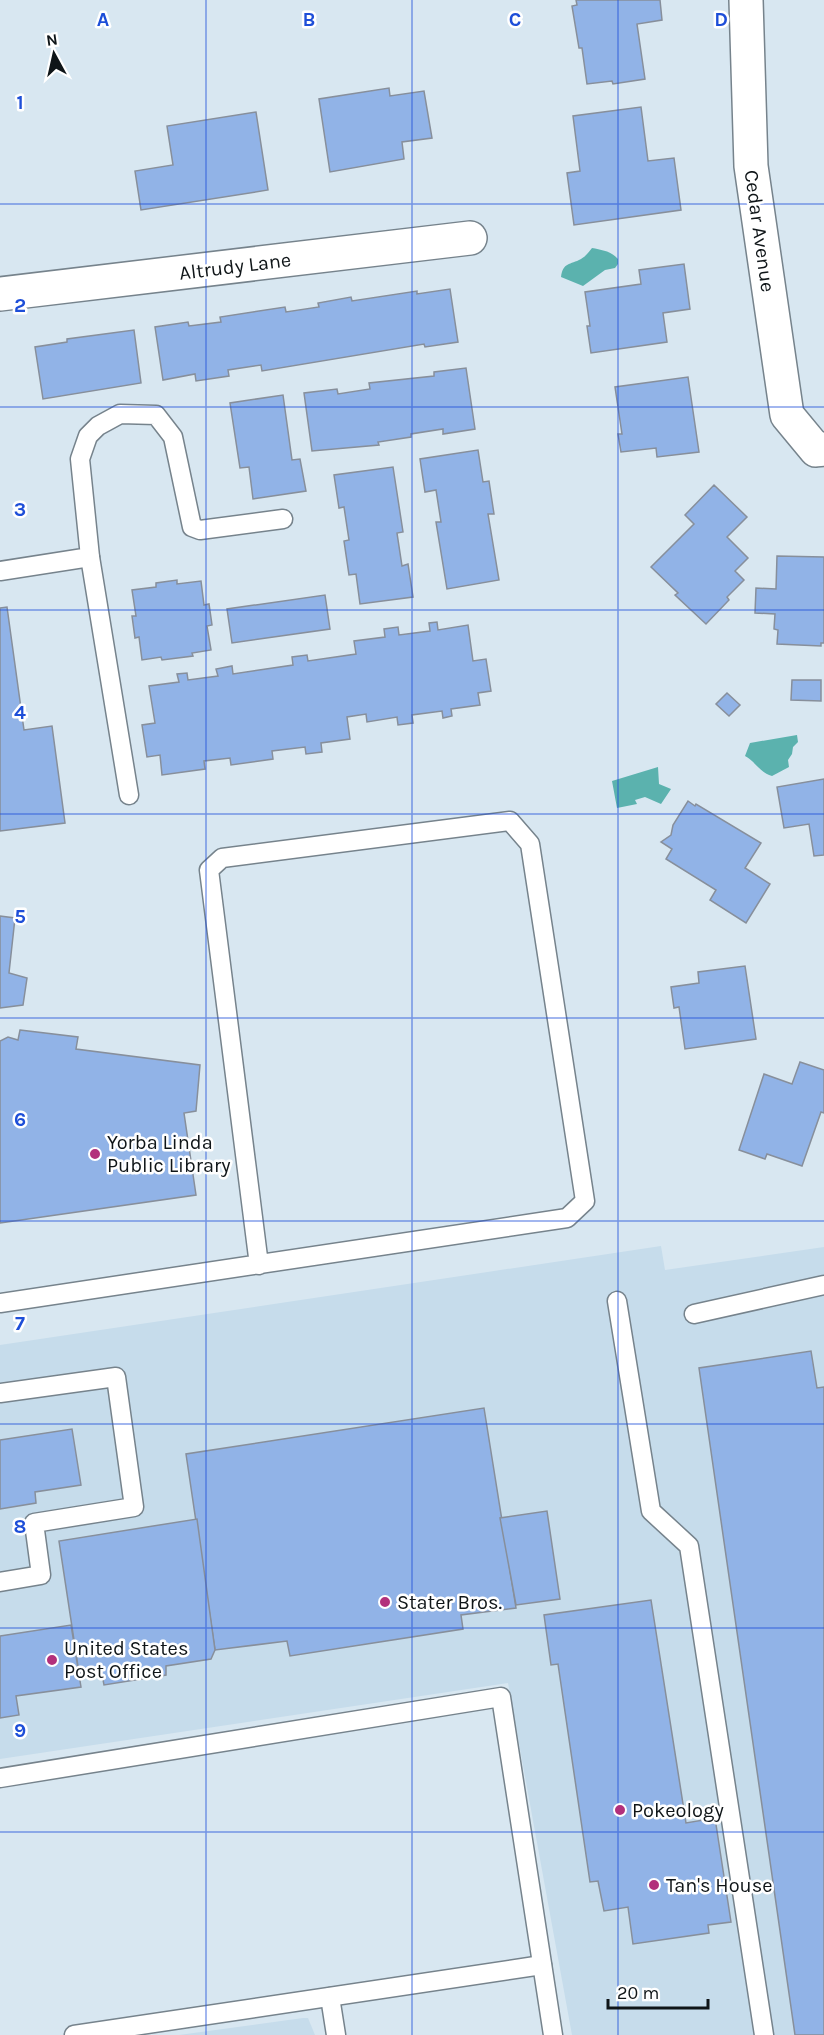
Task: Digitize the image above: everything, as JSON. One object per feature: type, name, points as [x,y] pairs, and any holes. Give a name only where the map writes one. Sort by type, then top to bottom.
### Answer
[{"type":"street","name":"Cedar Avenue","points":[[746,0],[751,166],[787,415],[820,449]]},
{"type":"street","name":"Altrudy Lane","points":[[0,294],[470,238]]},
{"type":"lane","points":[[129,795],[90,557],[80,459],[88,436],[98,426],[120,414],[156,415],[173,437],[192,527],[200,530],[283,519]]},
{"type":"lane","points":[[0,571],[90,557]]},
{"type":"lane","points":[[0,1303],[567,1218],[585,1201],[530,844],[510,821],[222,858],[209,870],[259,1264]]},
{"type":"lane","points":[[694,1314],[824,1285]]},
{"type":"lane","points":[[617,1301],[651,1511],[689,1546],[764,2035]]},
{"type":"lane","points":[[0,1394],[116,1377],[134,1507],[34,1523],[41,1575],[0,1582]]},
{"type":"lane","points":[[0,1778],[501,1697],[553,2035]]},
{"type":"lane","points":[[74,2035],[542,1965]]},
{"type":"lane","points":[[330,1997],[336,2035]]},
{"type":"shaded area","points":[[592,248],[612,254],[618,259],[618,264],[615,268],[605,270],[583,286],[561,277],[565,266],[583,258]]},
{"type":"shaded area","points":[[797,735],[798,742],[793,747],[788,760],[789,767],[772,776],[745,756],[750,743]]},
{"type":"shaded area","points":[[658,767],[659,784],[671,789],[661,804],[645,797],[635,800],[637,804],[617,808],[612,781]]},
{"type":"shaded area","points":[[661,1246],[665,1270],[824,1247],[824,2035],[572,2035],[508,1683],[0,1759],[0,1345]]},
{"type":"shaded area","points":[[308,2018],[315,2035],[179,2035]]},
{"type":"building","points":[[576,0],[660,0],[662,20],[637,24],[645,79],[613,84],[612,81],[587,84],[582,48],[579,48],[572,6],[577,5]]},
{"type":"building","points":[[389,88],[390,96],[424,91],[432,138],[402,142],[404,159],[330,172],[319,99]]},
{"type":"building","points":[[641,107],[648,161],[674,158],[681,210],[574,225],[567,173],[580,171],[573,116]]},
{"type":"building","points":[[256,112],[268,190],[141,210],[135,171],[173,165],[167,126]]},
{"type":"building","points":[[684,264],[690,309],[663,313],[667,342],[591,353],[585,292],[641,284],[639,270]]},
{"type":"building","points":[[450,289],[458,342],[425,347],[424,344],[262,371],[261,365],[228,370],[229,376],[196,381],[195,374],[163,380],[155,327],[188,322],[189,326],[221,322],[220,317],[285,307],[286,312],[319,307],[318,303],[351,297],[352,301],[417,291],[417,294]]},
{"type":"building","points":[[134,330],[141,383],[43,399],[35,347],[67,342],[67,339]]},
{"type":"building","points":[[466,368],[475,429],[443,434],[443,429],[378,442],[379,445],[312,451],[304,393],[337,389],[338,394],[370,389],[369,383],[434,376],[434,372]]},
{"type":"building","points":[[688,377],[699,452],[657,457],[656,448],[621,452],[618,434],[622,434],[615,387]]},
{"type":"building","points":[[283,395],[292,460],[300,459],[306,491],[253,499],[249,467],[240,468],[230,403]]},
{"type":"building","points":[[478,450],[483,482],[489,481],[494,514],[488,514],[499,580],[447,589],[436,522],[441,522],[436,490],[425,492],[420,459]]},
{"type":"building","points":[[393,467],[403,532],[397,533],[402,566],[408,564],[413,597],[360,604],[356,574],[349,575],[344,541],[349,540],[344,507],[339,508],[334,475]]},
{"type":"building","points":[[714,485],[747,517],[727,537],[748,558],[735,571],[744,580],[706,624],[675,595],[678,593],[651,567],[694,524],[685,515]]},
{"type":"building","points":[[777,556],[824,557],[824,643],[821,643],[821,646],[777,644],[778,630],[774,629],[775,614],[755,613],[756,588],[776,589]]},
{"type":"building","points":[[177,580],[177,584],[201,581],[204,605],[209,604],[212,625],[207,626],[211,650],[192,653],[193,656],[142,660],[139,637],[135,638],[132,616],[136,616],[132,590],[156,587],[156,583]]},
{"type":"building","points":[[325,595],[330,629],[232,643],[227,609]]},
{"type":"building","points":[[7,607],[24,730],[52,726],[65,823],[0,831],[0,608]]},
{"type":"building","points":[[437,622],[438,630],[468,625],[473,661],[486,659],[491,691],[478,693],[480,705],[451,709],[452,716],[443,718],[442,711],[412,715],[413,723],[398,725],[397,717],[367,722],[366,714],[347,717],[350,739],[321,743],[322,752],[306,754],[305,747],[272,751],[273,759],[231,765],[230,758],[204,761],[205,769],[162,775],[160,755],[147,757],[142,725],[155,723],[149,686],[179,682],[177,674],[187,673],[188,680],[218,676],[216,669],[232,666],[233,674],[293,665],[292,657],[307,655],[308,661],[356,654],[354,641],[385,637],[384,629],[398,627],[399,635],[430,631],[429,623]]},
{"type":"building","points":[[792,680],[821,680],[821,701],[791,700]]},
{"type":"building","points":[[727,693],[740,705],[729,716],[716,704]]},
{"type":"building","points":[[824,779],[824,855],[814,856],[809,824],[784,828],[777,787]]},
{"type":"building","points":[[688,801],[761,843],[745,868],[770,884],[746,923],[710,900],[716,890],[666,859],[672,849],[661,842],[671,835],[673,825]]},
{"type":"building","points":[[0,916],[15,918],[9,973],[27,978],[23,1005],[0,1008]]},
{"type":"building","points":[[745,966],[756,1039],[685,1049],[679,1007],[674,1008],[671,987],[699,983],[698,972]]},
{"type":"building","name":"Yorba Linda Public Library","points":[[20,1030],[78,1037],[76,1049],[200,1065],[196,1111],[184,1113],[196,1195],[0,1223],[0,1041],[8,1037],[18,1040]]},
{"type":"building","points":[[800,1062],[824,1070],[824,1113],[821,1112],[802,1166],[767,1154],[765,1159],[739,1150],[764,1074],[792,1084]]},
{"type":"building","points":[[811,1351],[817,1388],[824,1387],[824,2035],[795,2035],[699,1368]]},
{"type":"building","points":[[484,1408],[516,1608],[461,1615],[463,1629],[290,1656],[287,1641],[215,1650],[186,1454]]},
{"type":"building","points":[[72,1429],[81,1485],[35,1492],[36,1503],[0,1509],[0,1440]]},
{"type":"building","points":[[547,1511],[560,1599],[516,1605],[500,1518]]},
{"type":"building","points":[[197,1519],[215,1650],[211,1659],[166,1666],[166,1675],[104,1685],[101,1669],[79,1673],[59,1541]]},
{"type":"building","points":[[651,1600],[686,1823],[715,1818],[731,1922],[708,1925],[709,1933],[633,1944],[628,1907],[604,1911],[598,1881],[590,1882],[558,1664],[551,1665],[544,1615]]},
{"type":"building","points":[[71,1625],[81,1687],[16,1696],[19,1715],[0,1718],[0,1636]]},
{"type":"place","name":"Yorba Linda Public Library","points":[[95,1154]]},
{"type":"place","name":"Stater Bros.","points":[[385,1602]]},
{"type":"place","name":"United States Post Office","points":[[52,1660]]},
{"type":"place","name":"Pokeology","points":[[620,1810]]},
{"type":"place","name":"Tan's House","points":[[654,1885]]}]
